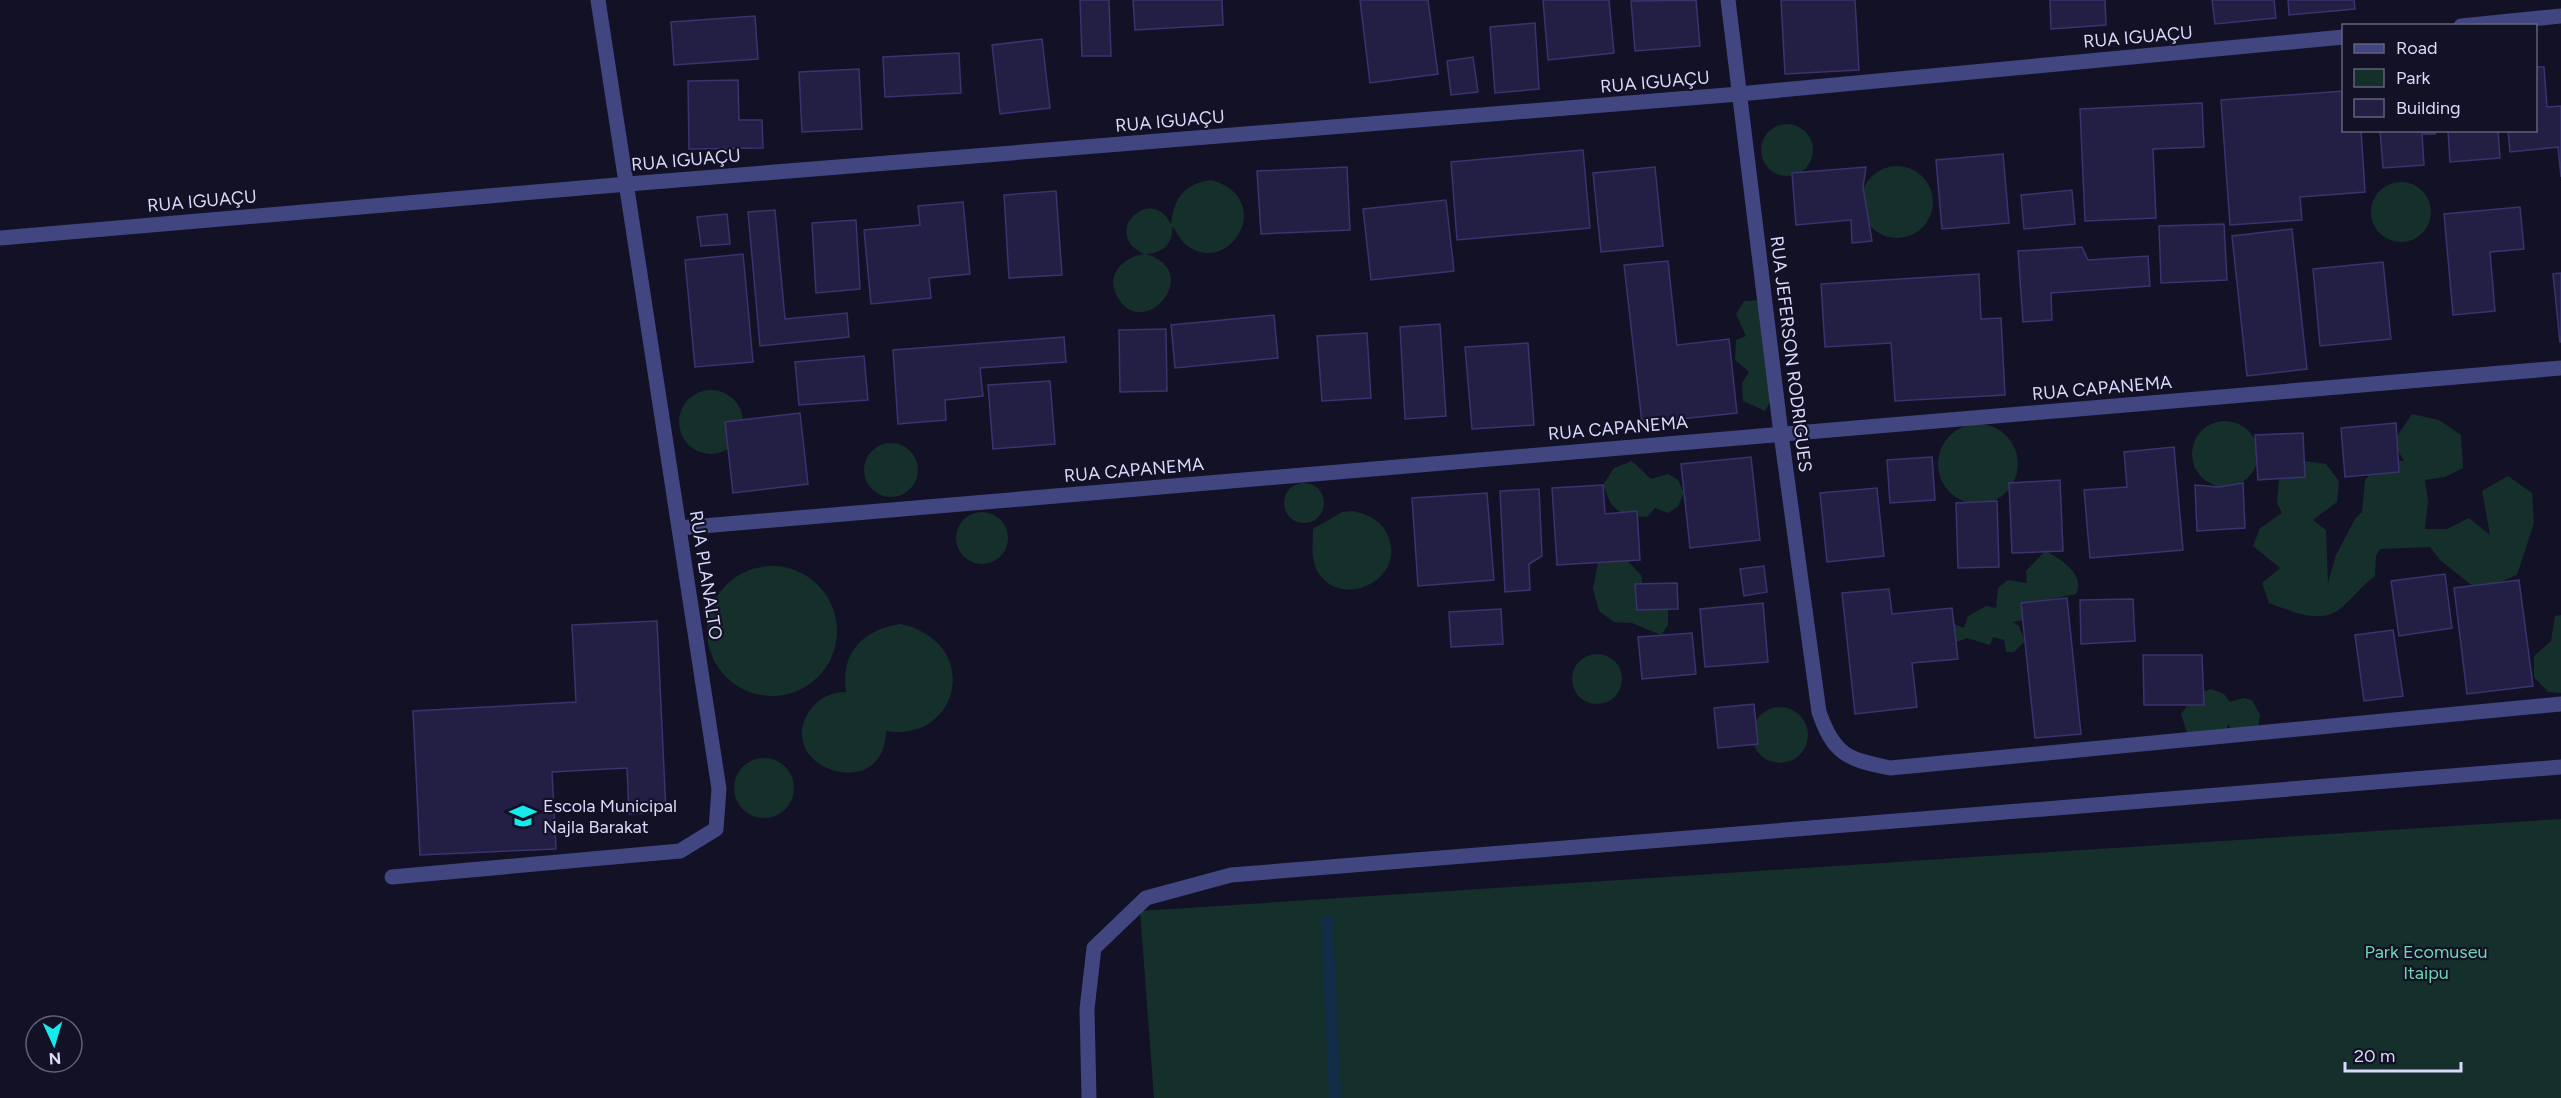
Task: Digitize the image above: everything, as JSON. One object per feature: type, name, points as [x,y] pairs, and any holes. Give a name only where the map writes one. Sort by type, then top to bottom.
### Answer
[{"type":"street","name":"RUA PLANALTO","points":[[392,877],[680,851],[716,829],[719,789],[598,0]]},
{"type":"street","name":"RUA JEFERSON RODRIGUES","points":[[1728,0],[1781,434],[1819,712],[1828,738],[1852,760],[1890,768],[2561,704]]},
{"type":"street","points":[[2481,24],[2561,16]]},
{"type":"street","name":"RUA IGUAÇU","points":[[0,238],[628,184],[1739,94],[2342,37]]},
{"type":"street","name":"RUA CAPANEMA","points":[[679,528],[2561,368]]},
{"type":"street","points":[[1089,1098],[1088,1009],[1094,948],[1146,897],[1231,875],[2561,767]]},
{"type":"green space","points":[[1787,124],[1801,128],[1809,136],[1813,150],[1809,164],[1801,172],[1787,176],[1773,172],[1765,164],[1761,150],[1765,136],[1773,128]]},
{"type":"green space","points":[[1897,166],[1917,172],[1927,182],[1933,202],[1927,222],[1917,232],[1897,238],[1877,232],[1867,222],[1861,202],[1867,182],[1877,172]]},
{"type":"green space","points":[[1211,180],[1231,189],[1241,203],[1244,218],[1240,232],[1230,244],[1217,252],[1201,252],[1185,244],[1172,226],[1171,237],[1166,246],[1158,252],[1146,254],[1163,263],[1170,275],[1170,288],[1163,300],[1153,309],[1141,312],[1128,309],[1117,296],[1113,281],[1118,268],[1130,259],[1144,254],[1132,245],[1127,235],[1128,225],[1133,216],[1142,210],[1152,209],[1162,213],[1171,224],[1172,215],[1182,194],[1194,185]]},
{"type":"green space","points":[[2401,182],[2418,187],[2426,195],[2431,212],[2426,229],[2418,237],[2401,242],[2384,237],[2376,229],[2371,212],[2376,195],[2384,187]]},
{"type":"green space","points":[[1761,300],[1772,399],[1765,411],[1743,401],[1742,383],[1749,372],[1735,360],[1736,340],[1746,336],[1736,314],[1744,301]]},
{"type":"green space","points":[[705,390],[717,390],[734,399],[741,410],[743,422],[741,434],[734,445],[717,454],[705,454],[693,449],[684,440],[679,428],[679,416],[684,404],[693,395]]},
{"type":"green space","points":[[2412,414],[2439,420],[2461,435],[2463,468],[2445,477],[2425,480],[2428,501],[2425,529],[2447,529],[2469,518],[2490,535],[2482,491],[2508,476],[2532,493],[2534,523],[2517,575],[2479,591],[2440,560],[2430,547],[2380,549],[2376,556],[2375,576],[2337,611],[2329,615],[2312,616],[2269,603],[2262,583],[2280,568],[2253,546],[2260,528],[2282,513],[2277,503],[2279,479],[2304,461],[2326,464],[2339,481],[2337,502],[2313,520],[2326,530],[2328,583],[2336,555],[2355,519],[2362,512],[2365,480],[2380,461],[2404,461],[2393,442]]},
{"type":"green space","points":[[2219,421],[2231,421],[2243,426],[2253,436],[2258,454],[2256,467],[2243,482],[2231,487],[2219,487],[2207,482],[2197,472],[2192,460],[2192,448],[2197,436],[2207,426]]},
{"type":"green space","points":[[1978,424],[1993,427],[2006,436],[2015,449],[2018,464],[2015,479],[2006,492],[1993,501],[1978,504],[1963,501],[1950,492],[1941,479],[1938,464],[1941,449],[1950,436],[1963,427]]},
{"type":"green space","points":[[891,443],[901,445],[910,451],[916,460],[918,470],[916,480],[910,489],[901,495],[891,497],[881,495],[872,489],[866,480],[864,470],[866,460],[872,451],[881,445]]},
{"type":"green space","points":[[1632,461],[1651,479],[1668,474],[1678,480],[1684,493],[1678,506],[1668,513],[1655,508],[1647,517],[1624,516],[1611,504],[1603,485],[1614,468]]},
{"type":"green space","points":[[1304,483],[1312,484],[1318,489],[1323,495],[1323,511],[1318,517],[1312,522],[1304,523],[1296,522],[1290,517],[1285,511],[1284,503],[1285,495],[1290,489],[1296,484]]},
{"type":"green space","points":[[1353,511],[1370,517],[1383,527],[1389,538],[1391,554],[1387,568],[1378,579],[1365,587],[1337,588],[1324,580],[1315,566],[1313,529],[1342,512]]},
{"type":"green space","points":[[977,512],[987,512],[996,516],[1004,524],[1008,538],[1004,552],[996,560],[987,564],[977,564],[968,560],[960,552],[956,543],[956,533],[960,524],[968,516]]},
{"type":"green space","points":[[2045,551],[2058,558],[2075,574],[2078,587],[2076,594],[2046,600],[2029,619],[2013,622],[2019,626],[2025,641],[2014,652],[2006,652],[2004,640],[1993,637],[1990,645],[1967,638],[1949,645],[1948,621],[1964,628],[1968,616],[1986,606],[1996,608],[1998,588],[2008,580],[2027,583],[2026,571]]},
{"type":"green space","points":[[1621,554],[1641,575],[1644,592],[1668,609],[1668,625],[1661,635],[1632,623],[1614,622],[1599,611],[1593,589],[1598,563]]},
{"type":"green space","points":[[772,566],[797,571],[818,585],[832,606],[837,631],[832,656],[818,677],[797,691],[772,696],[747,691],[726,677],[712,656],[707,631],[712,606],[726,585],[747,571]]},
{"type":"green space","points":[[2561,615],[2561,693],[2548,692],[2534,677],[2534,656],[2551,641],[2555,616]]},
{"type":"green space","points":[[901,624],[927,635],[944,650],[952,669],[952,689],[945,707],[931,722],[911,731],[886,731],[881,754],[868,768],[851,773],[833,770],[817,762],[805,748],[802,731],[810,710],[826,696],[846,692],[847,665],[857,645],[876,631]]},
{"type":"green space","points":[[1597,654],[1606,656],[1617,665],[1622,679],[1620,688],[1611,699],[1597,704],[1588,702],[1577,693],[1572,679],[1574,670],[1583,659]]},
{"type":"green space","points":[[2211,689],[2224,694],[2230,702],[2243,698],[2252,700],[2260,715],[2257,733],[2234,734],[2228,724],[2223,738],[2187,732],[2181,714],[2195,695]]},
{"type":"green space","points":[[1780,707],[1791,709],[1800,715],[1806,724],[1808,735],[1806,746],[1800,755],[1791,761],[1780,763],[1769,761],[1760,755],[1754,746],[1752,735],[1754,724],[1760,715],[1769,709]]},
{"type":"green space","points":[[764,758],[785,767],[794,788],[785,809],[764,818],[743,809],[734,788],[743,767]]},
{"type":"green space","name":"Park Ecomuseu Itaipu","points":[[2561,819],[2561,1098],[1154,1098],[1140,911]]},
{"type":"building","points":[[1080,0],[1109,0],[1111,56],[1082,56]]},
{"type":"building","points":[[1133,0],[1222,0],[1223,25],[1135,30]]},
{"type":"building","points":[[1360,0],[1428,0],[1438,74],[1370,83]]},
{"type":"building","points":[[1543,0],[1609,0],[1614,53],[1548,60]]},
{"type":"building","points":[[1696,0],[1700,46],[1635,51],[1631,1]]},
{"type":"building","points":[[1781,0],[1855,0],[1859,70],[1785,74]]},
{"type":"building","points":[[2050,0],[2105,0],[2106,25],[2051,29]]},
{"type":"building","points":[[2212,0],[2274,0],[2276,18],[2215,24]]},
{"type":"building","points":[[2288,0],[2354,0],[2355,9],[2289,15]]},
{"type":"building","points":[[755,16],[758,59],[674,65],[671,22]]},
{"type":"building","points":[[1535,23],[1539,89],[1495,93],[1490,27]]},
{"type":"building","points":[[1042,39],[1050,108],[1000,114],[992,45]]},
{"type":"building","points":[[959,53],[961,93],[885,97],[883,57]]},
{"type":"building","points":[[1473,57],[1478,92],[1451,95],[1447,61]]},
{"type":"building","points":[[2537,67],[2544,67],[2547,107],[2561,106],[2561,177],[2558,147],[2510,152],[2508,132],[2537,132]]},
{"type":"building","points":[[859,69],[862,129],[802,132],[799,72]]},
{"type":"building","points":[[738,80],[739,120],[762,120],[763,148],[689,149],[688,81]]},
{"type":"building","points":[[2342,91],[2342,132],[2361,132],[2365,192],[2300,197],[2302,220],[2230,225],[2221,100]]},
{"type":"building","points":[[2202,103],[2204,147],[2153,149],[2156,218],[2085,221],[2080,109]]},
{"type":"building","points":[[2380,132],[2435,132],[2435,134],[2422,134],[2424,165],[2383,168]]},
{"type":"building","points":[[2448,132],[2498,132],[2500,158],[2450,162]]},
{"type":"building","points":[[1583,150],[1590,228],[1457,240],[1451,162]]},
{"type":"building","points":[[2003,154],[2009,223],[1942,229],[1936,160]]},
{"type":"building","points":[[1347,167],[1350,230],[1261,234],[1257,171]]},
{"type":"building","points":[[1655,167],[1663,246],[1601,252],[1593,173]]},
{"type":"building","points":[[1866,167],[1863,187],[1872,241],[1852,243],[1851,220],[1796,225],[1792,173]]},
{"type":"building","points":[[2072,190],[2075,224],[2024,229],[2021,195]]},
{"type":"building","points":[[1056,191],[1062,275],[1009,278],[1004,195]]},
{"type":"building","points":[[1446,200],[1454,271],[1371,280],[1363,209]]},
{"type":"building","points":[[963,202],[970,274],[929,278],[931,298],[871,304],[864,230],[920,225],[918,206]]},
{"type":"building","points":[[2520,207],[2524,249],[2490,252],[2495,311],[2453,315],[2444,214]]},
{"type":"building","points":[[775,210],[785,319],[847,313],[849,337],[760,346],[748,212]]},
{"type":"building","points":[[727,214],[730,244],[701,246],[697,217]]},
{"type":"building","points":[[856,220],[860,289],[816,293],[812,223]]},
{"type":"building","points":[[2224,224],[2227,280],[2161,283],[2159,226]]},
{"type":"building","points":[[2292,229],[2307,369],[2247,376],[2232,236]]},
{"type":"building","points":[[2082,247],[2088,260],[2148,256],[2150,286],[2051,293],[2052,320],[2023,322],[2018,251]]},
{"type":"building","points":[[743,254],[753,362],[695,367],[685,260]]},
{"type":"building","points":[[1668,261],[1677,345],[1729,339],[1737,413],[1642,423],[1624,265]]},
{"type":"building","points":[[2383,262],[2391,339],[2320,346],[2313,269]]},
{"type":"building","points":[[2561,273],[2561,342],[2560,342],[2553,274]]},
{"type":"building","points":[[1979,274],[1981,319],[2001,318],[2005,395],[1895,401],[1891,343],[1825,347],[1821,284]]},
{"type":"building","points":[[1274,315],[1278,358],[1175,368],[1171,325]]},
{"type":"building","points":[[1440,324],[1446,416],[1405,419],[1400,327]]},
{"type":"building","points":[[1166,329],[1167,391],[1120,392],[1119,330]]},
{"type":"building","points":[[1367,333],[1371,398],[1322,401],[1317,336]]},
{"type":"building","points":[[1064,337],[1066,362],[980,368],[983,396],[945,400],[946,420],[898,424],[893,350]]},
{"type":"building","points":[[1528,343],[1534,425],[1472,429],[1465,347]]},
{"type":"building","points":[[864,356],[868,400],[799,405],[795,362]]},
{"type":"building","points":[[1050,381],[1055,444],[993,449],[988,385]]},
{"type":"building","points":[[800,413],[808,484],[733,493],[725,422]]},
{"type":"building","points":[[2396,423],[2399,472],[2345,477],[2341,428]]},
{"type":"building","points":[[2303,433],[2305,477],[2258,480],[2255,435]]},
{"type":"building","points":[[2174,447],[2183,550],[2090,558],[2084,490],[2127,487],[2124,452]]},
{"type":"building","points":[[1751,457],[1760,540],[1690,548],[1681,464]]},
{"type":"building","points":[[1932,457],[1935,500],[1890,503],[1887,460]]},
{"type":"building","points":[[2060,480],[2063,551],[2012,553],[2009,483]]},
{"type":"building","points":[[2243,483],[2245,528],[2197,531],[2195,485],[2219,487]]},
{"type":"building","points":[[1603,485],[1605,514],[1637,511],[1640,560],[1557,565],[1552,488]]},
{"type":"building","points":[[1877,488],[1884,556],[1827,562],[1820,493]]},
{"type":"building","points":[[1539,489],[1542,556],[1529,564],[1530,590],[1505,592],[1500,491]]},
{"type":"building","points":[[1487,493],[1494,580],[1418,586],[1412,498]]},
{"type":"building","points":[[1997,501],[1999,567],[1958,568],[1956,503]]},
{"type":"building","points":[[1764,566],[1767,592],[1744,596],[1740,569]]},
{"type":"building","points":[[2445,574],[2452,628],[2399,636],[2391,581]]},
{"type":"building","points":[[2519,580],[2533,686],[2467,694],[2454,588]]},
{"type":"building","points":[[1677,583],[1678,609],[1637,610],[1635,584]]},
{"type":"building","points":[[1889,589],[1892,614],[1952,608],[1958,659],[1912,663],[1917,707],[1855,714],[1842,593]]},
{"type":"building","points":[[2067,598],[2081,734],[2035,738],[2021,603]]},
{"type":"building","points":[[2133,599],[2135,641],[2081,644],[2080,600]]},
{"type":"building","points":[[1763,603],[1768,662],[1705,667],[1700,609]]},
{"type":"building","points":[[1501,609],[1503,644],[1451,647],[1449,612]]},
{"type":"building","points":[[657,621],[666,812],[629,814],[627,768],[552,772],[556,849],[420,855],[413,711],[576,702],[572,625]]},
{"type":"building","points":[[2393,630],[2403,696],[2364,701],[2355,635]]},
{"type":"building","points":[[1692,633],[1696,674],[1642,679],[1638,637]]},
{"type":"building","points":[[2143,655],[2202,655],[2204,705],[2144,705]]},
{"type":"building","points":[[1754,704],[1758,744],[1718,748],[1714,708]]},
{"type":"waterway","points":[[1327,921],[1335,1098]]},
{"type":"place","name":"Escola Municipal Najla Barakat","points":[[523,816]]}]
